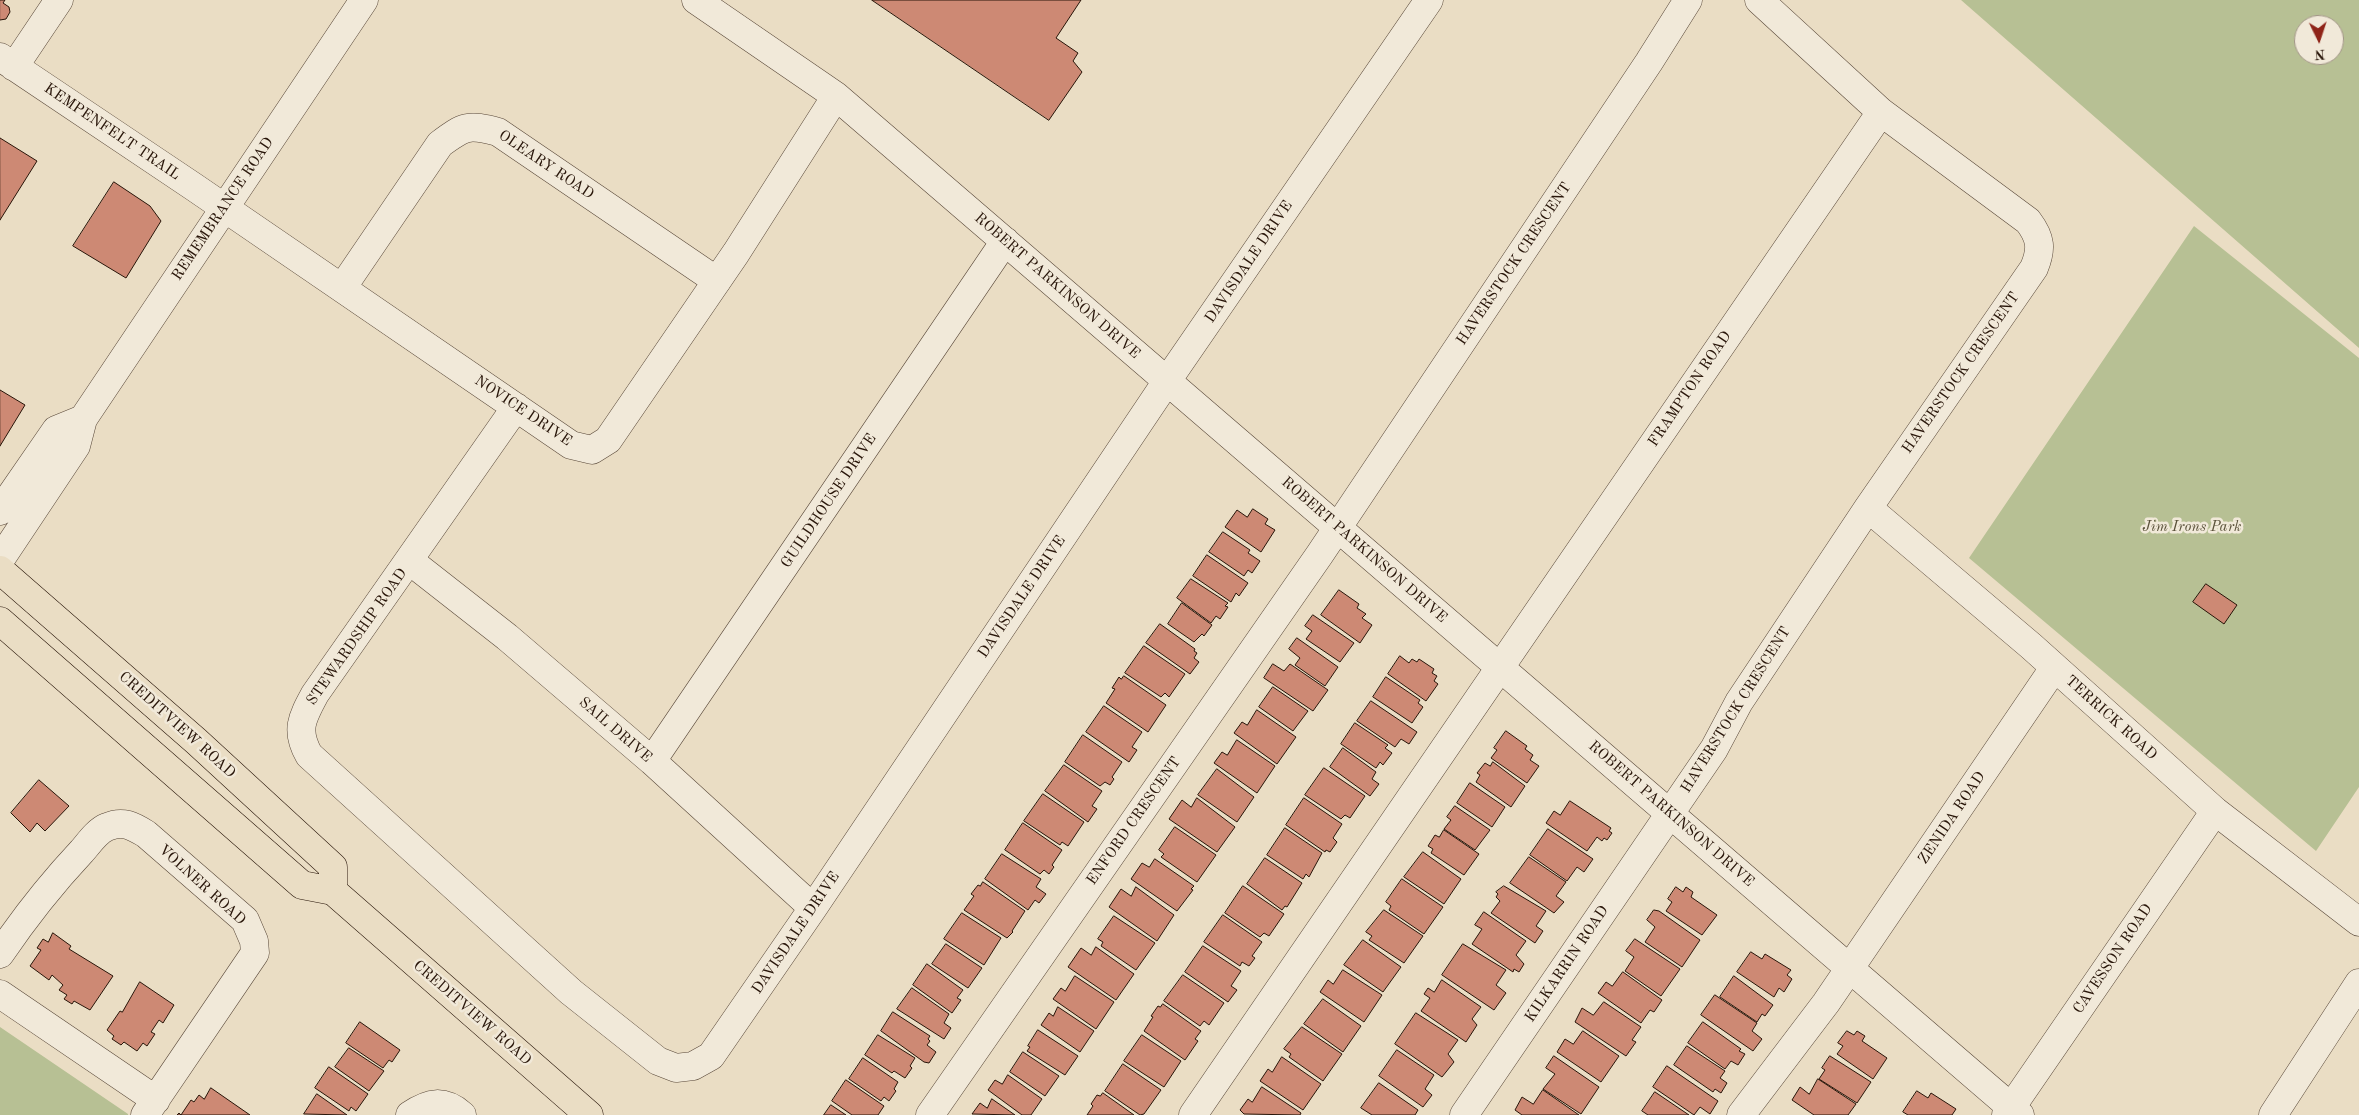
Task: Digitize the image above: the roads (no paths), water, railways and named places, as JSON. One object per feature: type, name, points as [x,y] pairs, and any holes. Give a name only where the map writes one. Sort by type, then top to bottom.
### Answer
[{"type":"main road","name":"CREDITVIEW ROAD","points":[[0,570],[196,741],[333,867],[333,891],[589,1115]]},
{"type":"main road","points":[[0,621],[302,885],[333,891]]},
{"type":"street","points":[[7,62],[59,0]]},
{"type":"street","name":"REMEMBRANCE ROAD","points":[[0,560],[76,446],[82,419],[364,0]]},
{"type":"street","name":"ROBERT PARKINSON DRIVE","points":[[696,0],[836,96],[1850,969],[2013,1113]]},
{"type":"street","name":"DAVISDALE DRIVE","points":[[571,992],[658,1061],[676,1068],[693,1066],[711,1056],[1168,381],[1429,0]]},
{"type":"street","name":"HAVERSTOCK CRESCENT","points":[[1338,527],[1649,62],[1688,0]]},
{"type":"street","name":"HAVERSTOCK CRESCENT","points":[[1670,814],[1714,749],[1739,702],[1868,508],[2034,268],[2040,256],[2038,235],[2028,222],[1880,112],[1759,0]]},
{"type":"street","name":"KEMPENFELT TRAIL","points":[[7,62],[224,208]]},
{"type":"street","name":"NOVICE DRIVE","points":[[224,208],[572,446],[592,450],[608,440],[717,281],[836,96]]},
{"type":"street","name":"FRAMPTON ROAD","points":[[1500,667],[1880,112]]},
{"type":"street","name":"OLEARY ROAD","points":[[342,288],[440,144],[462,128],[481,127],[498,132],[717,281]]},
{"type":"street","name":"GUILDHOUSE DRIVE","points":[[652,761],[1005,241]]},
{"type":"street","name":"STEWARDSHIP ROAD","points":[[516,407],[410,561],[315,694],[304,714],[300,730],[303,744],[309,755],[571,992]]},
{"type":"street","points":[[0,511],[56,430],[82,419]]},
{"type":"street","name":"TERRICK ROAD","points":[[1868,508],[2054,668],[2215,811],[2359,922]]},
{"type":"street","name":"ENFORD CRESCENT","points":[[930,1115],[1338,527]]},
{"type":"street","name":"SAIL DRIVE","points":[[410,561],[507,637],[652,761],[813,908]]},
{"type":"street","points":[[1193,1115],[1500,667]]},
{"type":"street","name":"ZENIDA ROAD","points":[[1741,1115],[1850,969],[2054,668]]},
{"type":"street","name":"CAVESSON ROAD","points":[[2013,1113],[2215,811]]},
{"type":"street","name":"KILKARRIN ROAD","points":[[1464,1115],[1670,814]]},
{"type":"street","name":"VOLNER ROAD","points":[[0,954],[21,922],[64,870],[98,833],[105,827],[115,824],[130,824],[146,834],[244,920],[254,941],[255,953],[151,1108]]},
{"type":"street","points":[[2272,1115],[2359,983]]},
{"type":"street","points":[[0,994],[151,1108]]},
{"type":"street","points":[[410,1115],[420,1108],[441,1103],[453,1108],[462,1115]]},
{"type":"park label","name":"Jim Irons Park","points":[[2192,527]]}]
